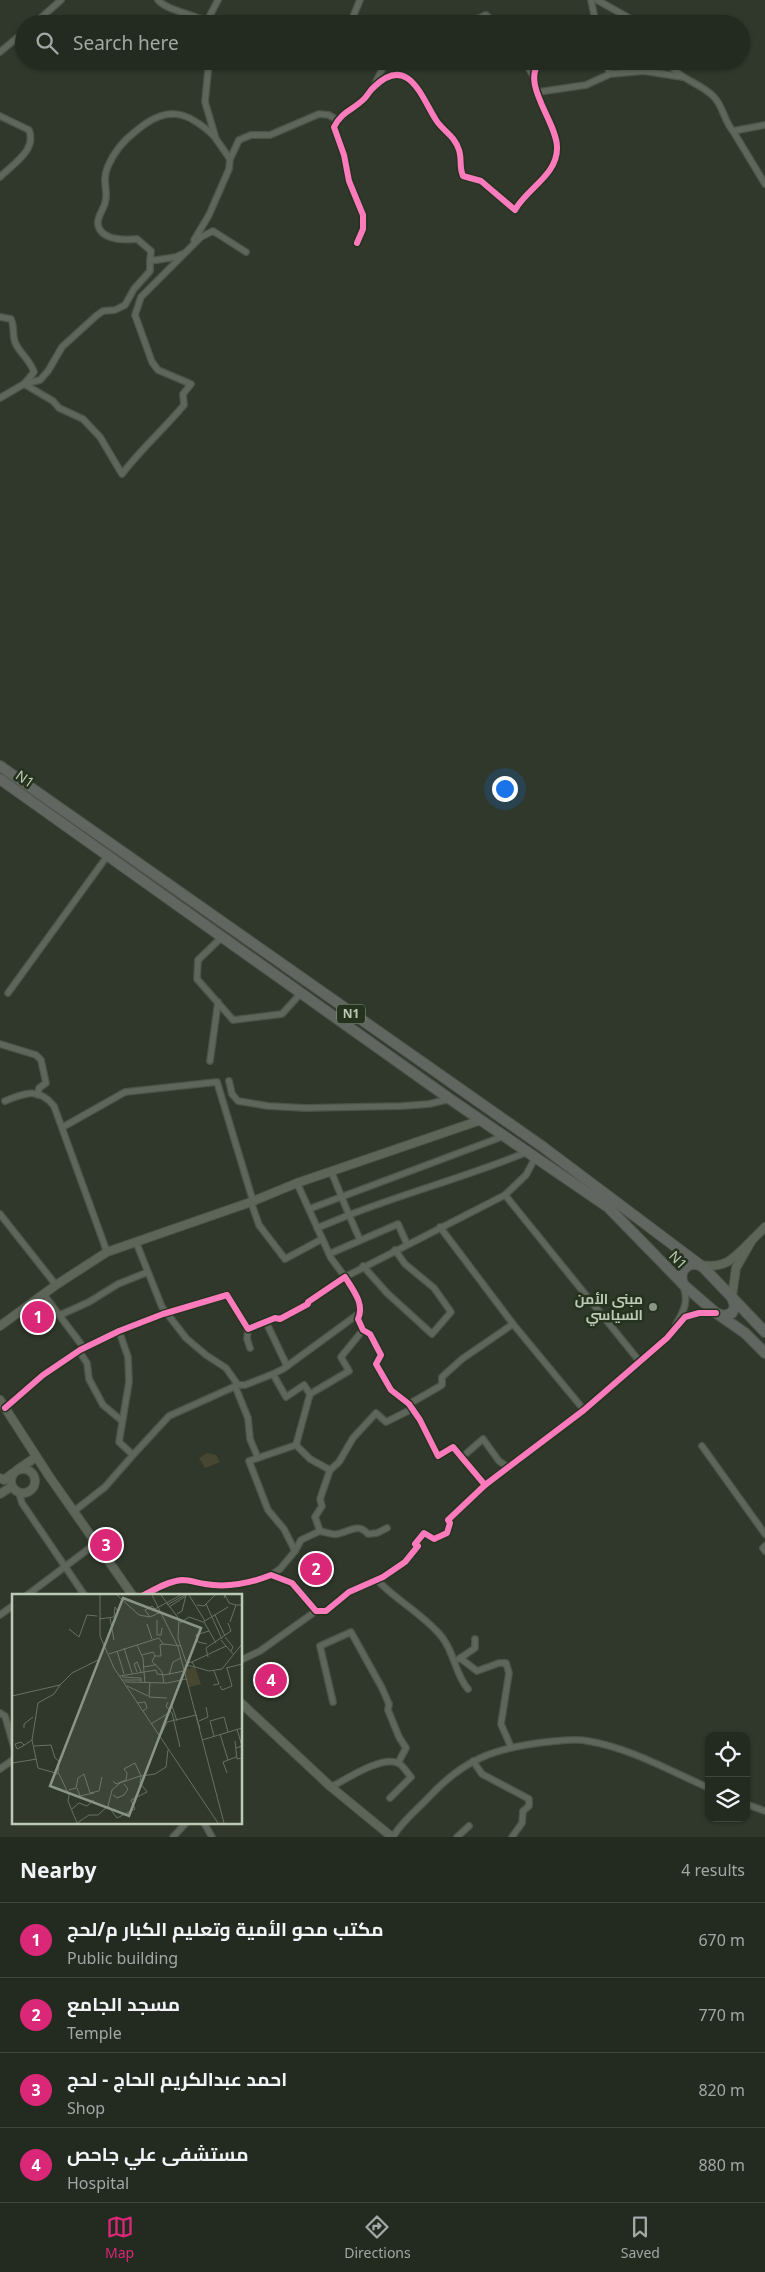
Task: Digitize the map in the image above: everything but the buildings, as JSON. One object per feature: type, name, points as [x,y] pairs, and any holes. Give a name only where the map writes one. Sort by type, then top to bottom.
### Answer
[{"type":"highway","name":"N1","points":[[0,766],[543,1147],[700,1265],[765,1332]]},
{"type":"highway","name":"N1","points":[[0,779],[450,1099],[608,1207],[683,1284],[716,1313]]},
{"type":"highway","points":[[683,1284],[681,1275],[685,1267],[693,1263],[700,1265]]},
{"type":"highway","points":[[716,1313],[724,1316],[732,1313],[735,1306],[732,1296]]},
{"type":"highway","points":[[716,1313],[745,1333],[765,1353]]},
{"type":"street","points":[[44,15],[61,0]]},
{"type":"street","points":[[158,0],[163,6],[188,15]]},
{"type":"street","points":[[210,15],[218,0]]},
{"type":"street","points":[[354,15],[360,0]]},
{"type":"street","points":[[591,0],[594,15]]},
{"type":"street","points":[[596,0],[624,15]]},
{"type":"street","points":[[0,52],[15,40]]},
{"type":"street","points":[[208,70],[205,102],[216,139]]},
{"type":"street","points":[[357,243],[363,229],[363,215],[349,181],[344,155],[334,127],[337,120],[352,106],[364,100],[374,86],[382,70]]},
{"type":"street","points":[[374,86],[388,77],[403,75],[412,80],[438,124],[454,139],[460,150],[460,168],[464,176],[482,181],[515,210],[524,197],[548,172],[557,157],[558,145],[530,70]]},
{"type":"street","points":[[533,75],[534,70]]},
{"type":"street","points":[[608,70],[610,74]]},
{"type":"street","points":[[673,70],[714,96],[724,118],[765,184]]},
{"type":"street","points":[[538,92],[586,84],[610,74],[644,71],[682,77]]},
{"type":"street","points":[[0,398],[24,384],[40,380],[48,371],[62,347],[103,311],[115,310],[125,305],[134,289],[150,271],[151,251],[137,239],[122,240],[106,236],[99,230],[98,223],[106,203],[103,179],[108,166],[121,145],[150,119],[160,114],[174,114],[190,118],[206,128],[230,159]]},
{"type":"street","points":[[150,261],[176,257],[186,252],[199,233],[222,188],[229,169],[230,159],[239,140],[251,135],[270,135],[319,114],[329,115],[337,120]]},
{"type":"street","points":[[0,116],[28,130],[32,138],[31,144],[24,153],[0,177]]},
{"type":"street","points":[[733,131],[765,125]]},
{"type":"street","points":[[24,384],[53,401],[60,408],[83,419],[100,437],[122,474],[134,458],[184,405],[183,394],[191,384],[158,370],[152,362],[135,315],[141,297],[201,237],[213,231],[246,252]]},
{"type":"street","points":[[0,317],[11,319],[15,328],[15,342],[30,362],[34,372],[24,384]]},
{"type":"street","points":[[8,993],[108,855]]},
{"type":"street","points":[[223,936],[198,960],[197,979],[234,1020],[282,1014],[302,992]]},
{"type":"street","points":[[210,1061],[218,1002]]},
{"type":"street","points":[[0,1044],[36,1055],[40,1058],[46,1083],[40,1088],[38,1095]]},
{"type":"street","points":[[228,1081],[232,1094],[238,1101],[268,1106],[305,1108],[402,1106],[429,1104],[450,1099]]},
{"type":"street","points":[[62,1127],[125,1092],[217,1082],[259,1225],[284,1259],[322,1239]]},
{"type":"street","points":[[5,1100],[27,1093],[38,1095],[54,1106],[107,1252]]},
{"type":"street","points":[[0,1326],[44,1295],[56,1284],[107,1252],[252,1202],[297,1183],[482,1120]]},
{"type":"street","points":[[309,1209],[505,1135]]},
{"type":"street","points":[[248,1329],[275,1318],[280,1319],[308,1304],[308,1302],[363,1266],[505,1196],[526,1175],[531,1155]]},
{"type":"street","points":[[317,1228],[390,1198],[531,1155]]},
{"type":"street","points":[[332,1171],[360,1240]]},
{"type":"street","points":[[297,1183],[329,1254],[359,1301],[362,1312],[358,1319],[364,1330],[370,1334],[381,1355],[376,1364],[391,1390],[411,1407],[420,1420],[438,1456],[453,1447],[485,1486]]},
{"type":"street","points":[[505,1196],[640,1362]]},
{"type":"street","points":[[0,1214],[56,1284]]},
{"type":"street","points":[[329,1254],[398,1224],[407,1244]]},
{"type":"street","points":[[440,1227],[513,1324],[584,1410]]},
{"type":"street","points":[[700,1265],[717,1266],[728,1263],[765,1227]]},
{"type":"street","points":[[732,1296],[732,1283],[736,1268],[752,1240]]},
{"type":"street","points":[[136,1242],[166,1313],[186,1338],[206,1355],[226,1368],[236,1385],[248,1418],[250,1439],[258,1458]]},
{"type":"street","points":[[363,1266],[387,1294],[432,1334],[451,1312],[434,1288],[405,1264],[395,1250]]},
{"type":"street","points":[[60,1315],[89,1302],[118,1284],[148,1272]]},
{"type":"street","points":[[668,1338],[687,1299],[683,1284]]},
{"type":"street","points":[[44,1295],[60,1315],[82,1350],[87,1363],[89,1379],[103,1405],[121,1420]]},
{"type":"street","points":[[5,1408],[43,1375],[82,1350],[119,1331],[166,1313],[227,1295],[248,1329],[247,1339],[250,1348]]},
{"type":"street","points":[[73,1512],[105,1488],[132,1455],[169,1416],[236,1385],[245,1385],[273,1374],[362,1312]]},
{"type":"street","points":[[242,1660],[260,1651],[316,1611],[326,1611],[349,1592],[377,1580],[405,1562],[418,1546],[415,1544],[422,1534],[424,1533],[434,1539],[447,1533],[450,1523],[448,1520],[485,1486],[584,1410],[668,1338],[685,1317],[699,1313],[716,1313]]},
{"type":"street","points":[[266,1322],[287,1366]]},
{"type":"street","points":[[320,1532],[315,1516],[322,1506],[320,1499],[330,1470],[339,1462],[353,1438],[376,1413],[386,1422],[411,1407],[442,1385],[442,1377],[453,1367],[513,1324]]},
{"type":"street","points":[[296,1445],[310,1394],[350,1371],[341,1356],[364,1330]]},
{"type":"street","points":[[119,1331],[128,1357],[129,1382],[121,1420],[119,1442],[132,1455]]},
{"type":"street","points":[[273,1374],[286,1397],[304,1385],[310,1394]]},
{"type":"street","points":[[0,1400],[73,1512],[132,1594]]},
{"type":"street","points":[[461,1458],[483,1439],[500,1461],[509,1468]]},
{"type":"street","points":[[296,1445],[310,1459],[330,1470]]},
{"type":"street","points":[[295,1551],[284,1529],[268,1510],[249,1461],[296,1445]]},
{"type":"street","points":[[702,1446],[765,1534]]},
{"type":"street","points":[[0,1478],[4,1480],[36,1457]]},
{"type":"street","points":[[11,1487],[11,1477],[15,1472],[26,1470],[31,1472],[35,1480],[32,1489]]},
{"type":"street","points":[[19,1493],[28,1492],[49,1476]]},
{"type":"street","points":[[11,1487],[19,1493],[22,1503],[85,1594]]},
{"type":"street","points":[[0,1494],[11,1487]]},
{"type":"street","points":[[146,1594],[162,1586],[182,1580],[205,1584],[254,1582],[280,1569],[295,1551],[301,1540],[320,1532],[336,1535],[351,1528],[364,1530],[368,1534],[377,1533],[387,1528]]},
{"type":"street","points":[[29,1594],[95,1544]]},
{"type":"street","points":[[765,1546],[763,1548],[765,1551]]},
{"type":"street","points":[[271,1575],[292,1583],[316,1611]]},
{"type":"street","points":[[377,1580],[404,1604],[412,1608],[435,1630],[457,1660],[462,1682],[468,1689]]},
{"type":"street","points":[[0,1615],[12,1606]]},
{"type":"street","points":[[333,1702],[320,1646],[351,1632],[382,1688],[388,1704],[388,1710],[406,1748],[398,1763]]},
{"type":"street","points":[[457,1660],[475,1648],[475,1640]]},
{"type":"street","points":[[457,1660],[477,1671],[499,1663],[506,1663],[510,1673],[501,1724],[511,1747]]},
{"type":"street","points":[[242,1704],[331,1787],[393,1837],[442,1783],[487,1754],[511,1747],[569,1740],[588,1740],[624,1751],[705,1786]]},
{"type":"street","points":[[0,1713],[5,1716],[12,1740]]},
{"type":"street","points":[[0,1770],[12,1761]]},
{"type":"street","points":[[331,1787],[373,1765],[391,1761],[398,1763],[411,1777],[390,1798]]},
{"type":"street","points":[[474,1761],[482,1774],[529,1799],[529,1806],[522,1811],[522,1823],[512,1837]]},
{"type":"street","points":[[750,1805],[765,1811]]},
{"type":"street","points":[[173,1837],[185,1824]]},
{"type":"street","points":[[205,1824],[212,1837]]},
{"type":"street","points":[[457,1837],[470,1826]]},
{"type":"green space","points":[[207,1453],[216,1455],[220,1462],[205,1468],[199,1458]]},
{"type":"cycle path","points":[[357,243],[363,229],[363,215],[349,181],[344,155],[334,127],[341,117],[360,103],[373,88],[386,78],[396,75],[405,77],[419,90],[436,120],[455,141],[460,153],[463,176],[481,181],[515,210],[553,166],[556,157],[555,137],[536,91],[535,70]]},
{"type":"cycle path","points":[[5,1408],[43,1375],[80,1350],[119,1331],[163,1314],[227,1295],[248,1329],[275,1318],[280,1319],[308,1304],[308,1302],[345,1277],[359,1303],[360,1313],[358,1319],[363,1330],[370,1334],[381,1355],[376,1364],[391,1390],[409,1404],[420,1420],[438,1456],[453,1447],[485,1485]]},
{"type":"cycle path","points":[[146,1594],[161,1586],[177,1581],[185,1580],[202,1584],[231,1585],[271,1575],[292,1583],[316,1611],[326,1611],[349,1592],[383,1577],[405,1562],[418,1546],[415,1544],[424,1533],[434,1539],[447,1533],[450,1523],[448,1520],[485,1485],[584,1410],[667,1338],[685,1317],[699,1313],[716,1313]]},
{"type":"place","name":"مبنى الأمن السياسي","points":[[653,1307]]},
{"type":"place","name":"مكتب محو الأمية وتعليم الكبار م/لحج","points":[[38,1317]]},
{"type":"place","name":"احمد عبدالكريم الحاج - لحج","points":[[106,1545]]},
{"type":"place","name":"مسجد الجامع","points":[[316,1569]]},
{"type":"place","name":"مستشفى علي جاحص","points":[[271,1680]]}]
